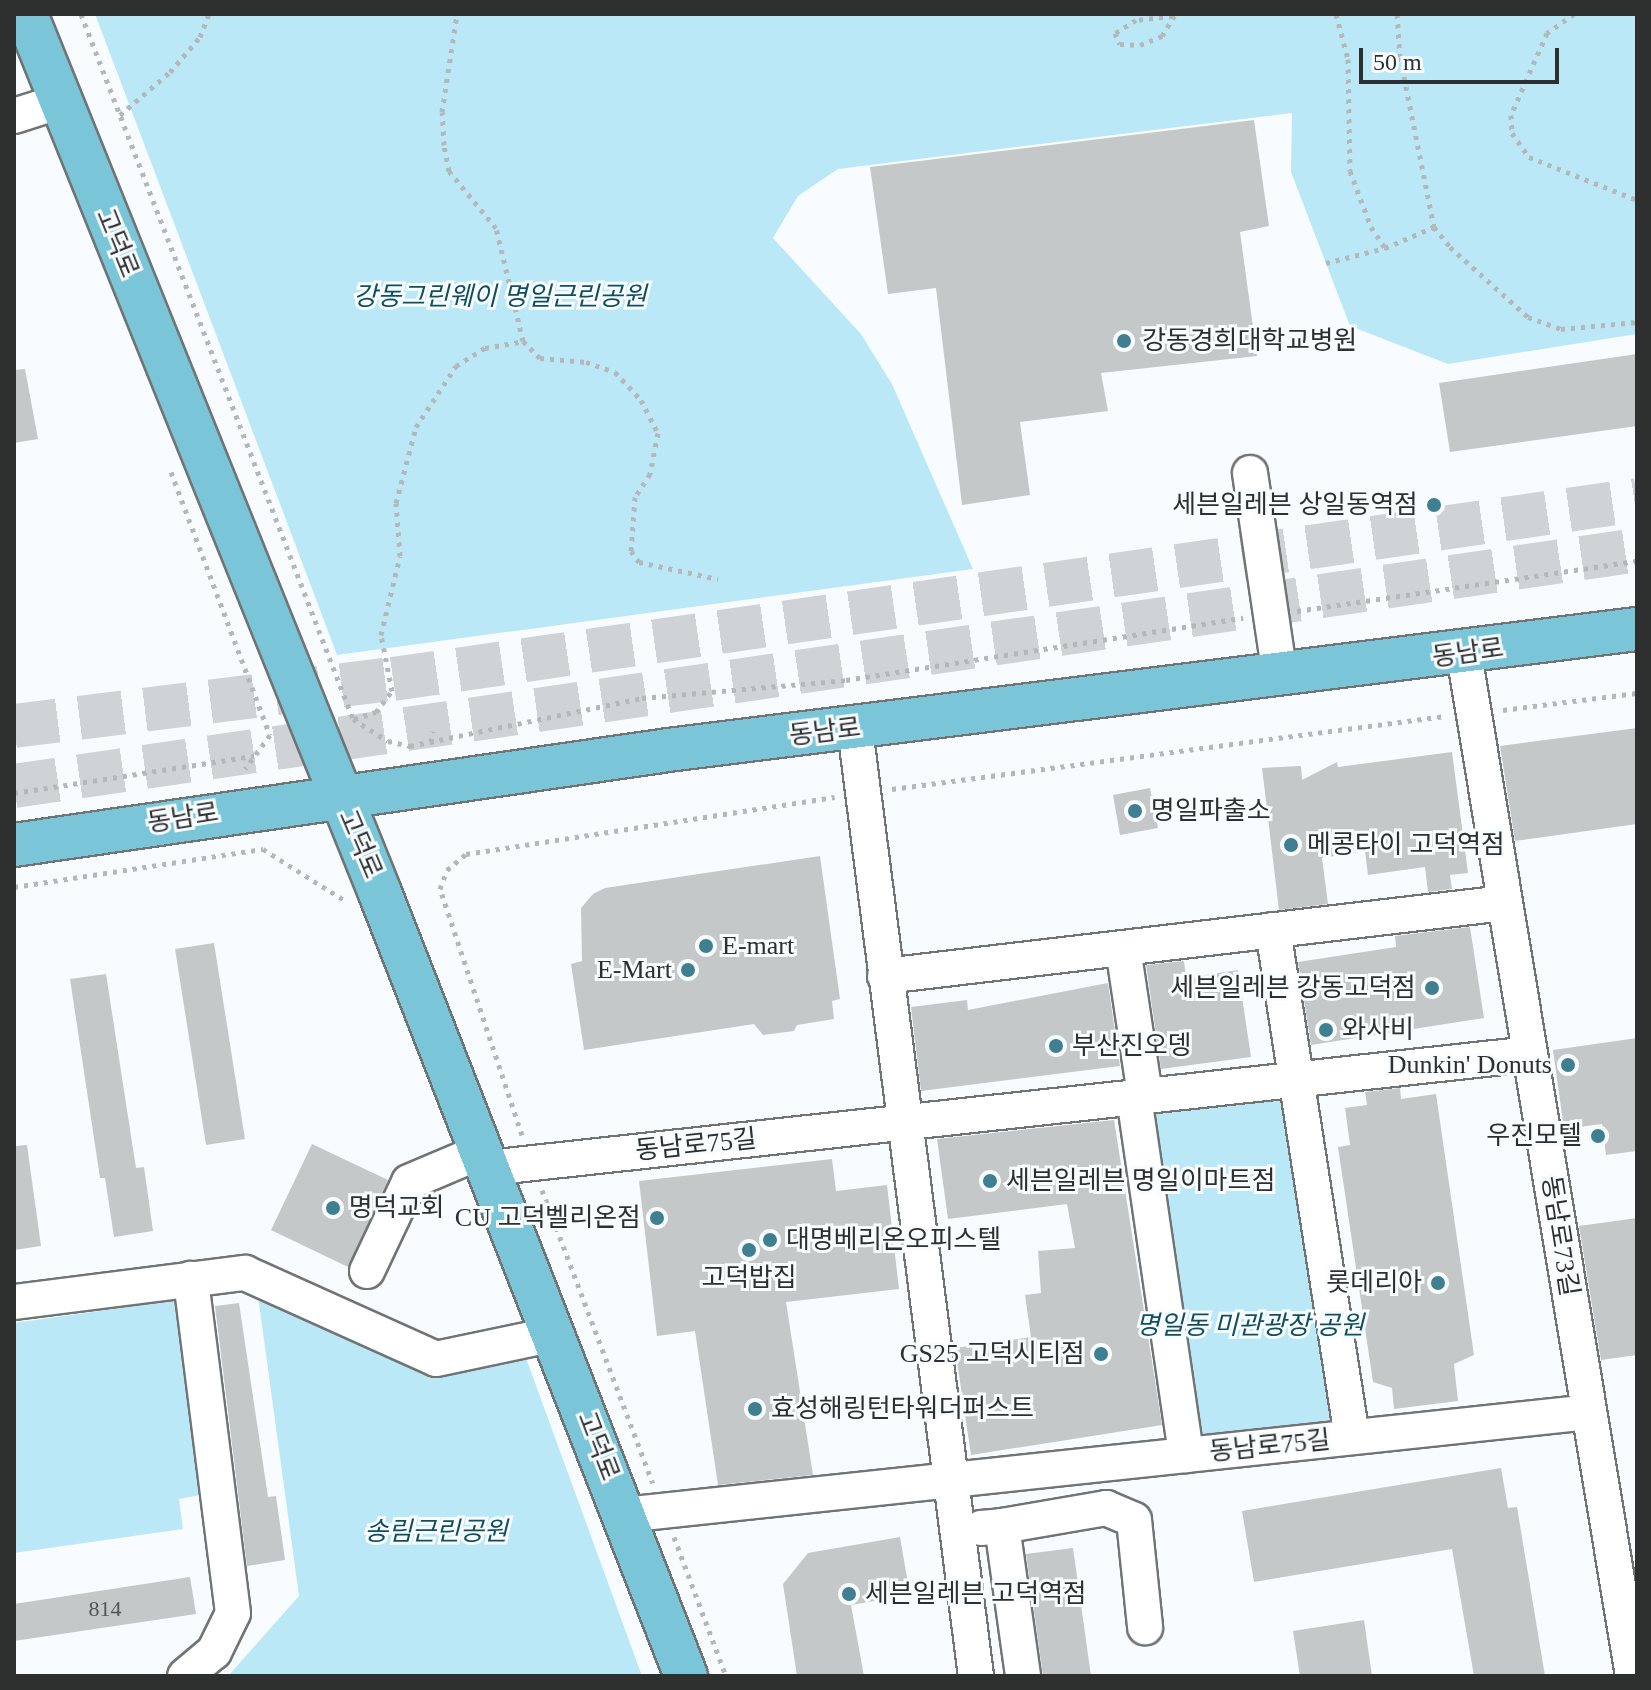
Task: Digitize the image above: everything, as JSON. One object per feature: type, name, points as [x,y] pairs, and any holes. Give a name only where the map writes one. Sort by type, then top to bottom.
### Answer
[{"type":"main road","name":"고덕로","points":[[26,14],[555,1334],[644,1513],[686,1676]]},
{"type":"main road","name":"동남로","points":[[14,845],[339,795],[1464,654],[1637,629]]},
{"type":"street","points":[[14,116],[61,101]]},
{"type":"street","points":[[1250,473],[1280,677]]},
{"type":"street","name":"동남로73길","points":[[1464,654],[1633,1676]]},
{"type":"street","points":[[855,729],[976,1676]]},
{"type":"street","points":[[885,976],[1505,903]]},
{"type":"street","points":[[1273,930],[1352,1437]]},
{"type":"street","points":[[1123,948],[1186,1455]]},
{"type":"street","name":"동남로75길","points":[[367,1271],[409,1182],[485,1160],[532,1163],[1530,1054]]},
{"type":"street","points":[[14,1302],[245,1273],[436,1359],[555,1334]]},
{"type":"street","points":[[185,1676],[214,1652],[233,1613],[191,1279]]},
{"type":"street","name":"동남로75길","points":[[644,1513],[1589,1412]]},
{"type":"street","points":[[957,1531],[1106,1508],[1134,1520],[1145,1627]]},
{"type":"street","points":[[1002,1526],[1023,1676]]},
{"type":"path","points":[[81,14],[353,719],[388,741],[410,746],[642,698],[846,680],[1637,561]]},
{"type":"path","points":[[120,115],[170,72],[200,37],[209,14]]},
{"type":"path","points":[[457,14],[442,112],[449,171],[496,228],[523,341],[540,358],[586,362],[615,372],[641,400],[658,433],[653,465],[635,497],[631,551],[639,562],[718,579]]},
{"type":"path","points":[[1336,14],[1348,59],[1350,171],[1371,227],[1385,248]]},
{"type":"path","points":[[1397,14],[1400,57],[1434,227],[1528,317],[1561,329],[1637,322]]},
{"type":"path","points":[[1574,14],[1547,33],[1511,115],[1512,133],[1529,157],[1637,200]]},
{"type":"path","points":[[1174,15],[1162,36],[1140,45],[1120,44],[1115,33],[1136,20],[1174,15]]},
{"type":"path","points":[[1326,263],[1385,248],[1434,227]]},
{"type":"path","points":[[353,719],[376,712],[392,691],[381,635],[400,556],[396,503],[416,427],[456,366],[485,348],[523,341]]},
{"type":"path","points":[[726,1676],[644,1513],[440,889],[447,870],[466,854],[862,793],[1637,693]]},
{"type":"path","points":[[431,742],[433,731]]},
{"type":"path","points":[[245,769],[270,735]]},
{"type":"path","points":[[14,793],[255,756]]},
{"type":"path","points":[[14,887],[263,849],[350,903]]},
{"type":"green space","name":"강동그린웨이 명일근린공원","points":[[95,14],[1637,14],[1637,334],[1448,364],[1350,326],[1291,172],[1292,113],[838,169],[798,196],[773,238],[861,334],[892,384],[973,569],[337,655]]},
{"type":"green space","name":"명일동 미관광장 공원","points":[[1288,1091],[1339,1428],[1195,1446],[1145,1107]]},
{"type":"green space","name":"송림근린공원","points":[[258,1296],[430,1378],[526,1358],[642,1676],[228,1676],[299,1596]]},
{"type":"green space","points":[[178,1300],[206,1494],[179,1499],[183,1529],[14,1553],[14,1323]]},
{"type":"building","name":"강동경희대학교병원","points":[[1254,120],[1269,226],[1240,232],[1257,356],[1101,373],[1108,411],[1020,422],[1030,495],[962,505],[936,288],[888,294],[870,167]]},
{"type":"building","points":[[1637,354],[1637,426],[1450,452],[1439,383]]},
{"type":"building","points":[[25,369],[38,439],[14,443],[14,370]]},
{"type":"building","points":[[1637,728],[1637,824],[1515,841],[1500,746]]},
{"type":"building","points":[[1452,752],[1468,873],[1450,875],[1452,889],[1428,892],[1425,867],[1368,875],[1365,851],[1322,858],[1328,904],[1279,910],[1262,768],[1301,766],[1302,780],[1337,762],[1338,767]]},
{"type":"building","name":"명일파출소","points":[[1150,788],[1158,828],[1120,835],[1113,795]]},
{"type":"building","name":"E-mart","points":[[820,856],[840,999],[832,1001],[834,1019],[797,1025],[794,1031],[763,1035],[754,1024],[584,1050],[571,964],[582,961],[581,908],[593,894],[605,888]]},
{"type":"building","points":[[1470,927],[1484,1018],[1311,1045],[1298,962],[1396,947],[1395,936]]},
{"type":"building","points":[[214,943],[245,1139],[206,1145],[175,949]]},
{"type":"building","points":[[1184,961],[1186,978],[1238,970],[1251,1057],[1161,1069],[1146,965]]},
{"type":"building","points":[[106,974],[136,1168],[144,1167],[153,1231],[114,1237],[105,1178],[100,1178],[70,979]]},
{"type":"building","points":[[1108,983],[1120,1066],[921,1091],[911,1007],[967,1000],[968,1010]]},
{"type":"building","points":[[1637,1038],[1637,1151],[1606,1155],[1602,1124],[1564,1129],[1553,1050]]},
{"type":"building","points":[[1400,1088],[1401,1099],[1436,1094],[1474,1355],[1454,1364],[1458,1401],[1394,1409],[1392,1388],[1373,1382],[1338,1147],[1350,1145],[1345,1108],[1367,1105],[1365,1092]]},
{"type":"building","points":[[1114,1120],[1162,1425],[971,1455],[955,1348],[1031,1337],[1025,1295],[1041,1293],[1038,1251],[1075,1248],[1067,1204],[948,1219],[937,1139]]},
{"type":"building","name":"명덕교회","points":[[312,1144],[388,1180],[348,1267],[271,1230]]},
{"type":"building","points":[[27,1145],[41,1246],[14,1250],[14,1146]]},
{"type":"building","name":"대명베리온오피스텔","points":[[832,1159],[836,1191],[887,1185],[899,1289],[786,1302],[813,1475],[718,1485],[695,1331],[657,1336],[639,1181]]},
{"type":"building","points":[[1637,1218],[1637,1355],[1601,1360],[1579,1226]]},
{"type":"building","points":[[239,1303],[268,1497],[276,1496],[285,1560],[247,1566],[215,1306]]},
{"type":"building","points":[[1501,1468],[1508,1508],[1517,1507],[1545,1676],[1474,1676],[1452,1549],[1254,1582],[1242,1511]]},
{"type":"building","points":[[900,1537],[910,1595],[851,1605],[864,1676],[797,1676],[783,1584],[808,1553]]},
{"type":"building","points":[[1073,1548],[1091,1676],[1043,1676],[1026,1554]]},
{"type":"building","points":[[190,1577],[196,1614],[14,1641],[14,1604]]},
{"type":"building","points":[[1364,1620],[1372,1676],[1300,1676],[1293,1631]]},
{"type":"tunnel","points":[[14,726],[393,679],[1637,500]]},
{"type":"tunnel","points":[[14,786],[1637,550]]},
{"type":"place","name":"강동경희대학교병원","points":[[1124,341]]},
{"type":"place","name":"세븐일레븐 상일동역점","points":[[1434,505]]},
{"type":"place","name":"명일파출소","points":[[1135,811]]},
{"type":"place","name":"메콩타이 고덕역점","points":[[1291,845]]},
{"type":"place","name":"E-mart","points":[[706,946]]},
{"type":"place","name":"E-Mart","points":[[688,970]]},
{"type":"place","name":"세븐일레븐 강동고덕점","points":[[1432,988]]},
{"type":"place","name":"와사비","points":[[1326,1030]]},
{"type":"place","name":"부산진오뎅","points":[[1056,1046]]},
{"type":"place","name":"Dunkin' Donuts","points":[[1568,1065]]},
{"type":"place","name":"우진모텔","points":[[1598,1136]]},
{"type":"place","name":"세븐일레븐 명일이마트점","points":[[990,1181]]},
{"type":"place","name":"명덕교회","points":[[333,1208]]},
{"type":"place","name":"CU 고덕벨리온점","points":[[657,1218]]},
{"type":"place","name":"대명베리온오피스텔","points":[[770,1240]]},
{"type":"place","name":"고덕밥집","points":[[749,1250]]},
{"type":"place","name":"롯데리아","points":[[1438,1283]]},
{"type":"place","name":"GS25 고덕시티점","points":[[1101,1354]]},
{"type":"place","name":"효성해링턴타워더퍼스트","points":[[755,1409]]},
{"type":"place","name":"세븐일레븐 고덕역점","points":[[849,1594]]}]
